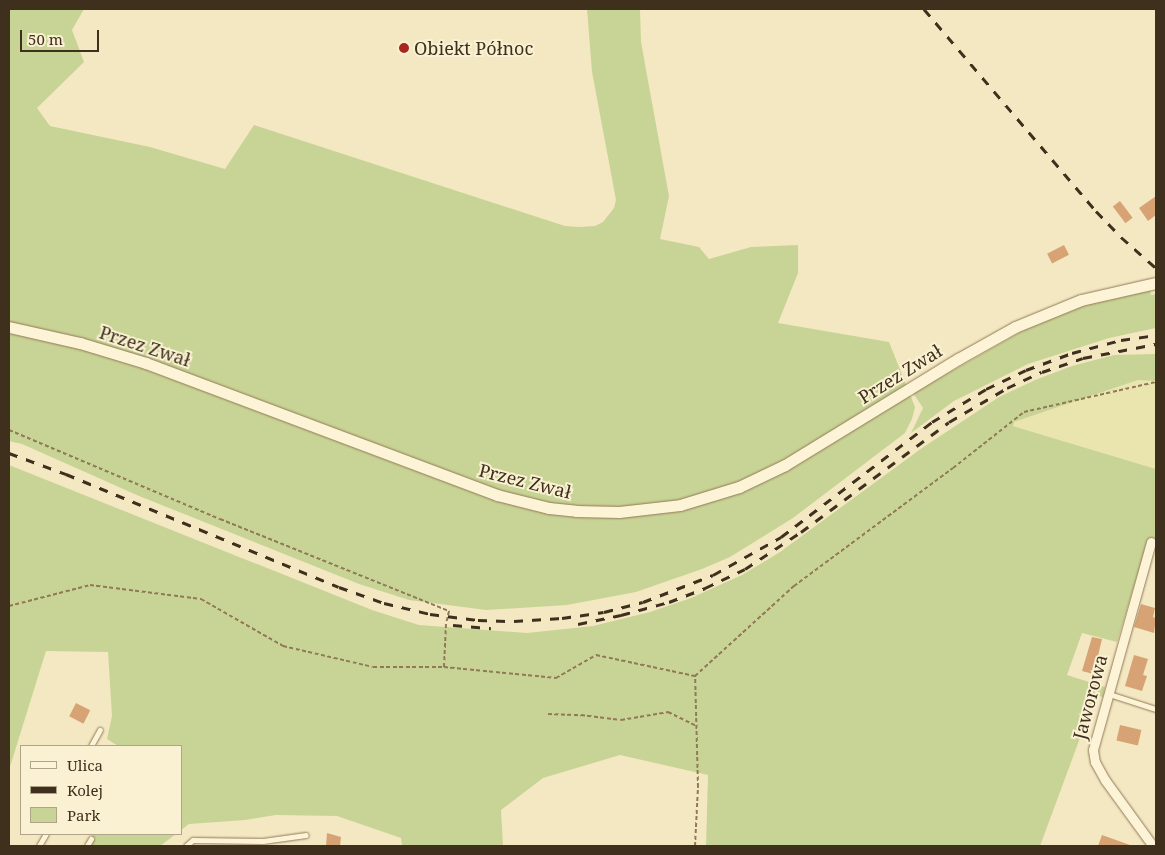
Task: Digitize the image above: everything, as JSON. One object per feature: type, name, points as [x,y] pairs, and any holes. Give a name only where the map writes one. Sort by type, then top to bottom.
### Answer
[{"type":"street","name":"Przez Zwał","points":[[9,327],[80,343],[155,366],[497,495],[555,509],[619,512],[680,505],[739,487],[793,461],[958,359],[1015,327],[1081,300],[1156,283]]},
{"type":"street","name":"Jaworowa","points":[[1151,542],[1107,694],[1094,743],[1093,755],[1104,780],[1153,846]]},
{"type":"lane","points":[[1107,694],[1156,708]]},
{"type":"lane","points":[[92,745],[100,730]]},
{"type":"lane","points":[[39,846],[45,835]]},
{"type":"lane","points":[[186,846],[193,840],[263,841],[306,835]]},
{"type":"lane","points":[[87,846],[91,839]]},
{"type":"path","points":[[695,676],[794,586],[953,468],[1024,412],[1156,382]]},
{"type":"path","points":[[9,430],[220,519],[449,611],[446,624],[444,667]]},
{"type":"path","points":[[9,606],[90,585],[201,599],[283,646],[374,667],[444,667],[556,678],[596,655],[695,676]]},
{"type":"path","points":[[695,676],[698,726],[698,787],[695,846]]},
{"type":"path","points":[[548,714],[581,715],[621,720],[668,712],[698,726]]},
{"type":"shaded area","points":[[1138,380],[1156,381],[1156,469],[1013,426],[1014,422]]},
{"type":"green space","points":[[9,9],[84,9],[72,30],[84,62],[37,108],[50,126],[150,147],[225,169],[254,125],[565,226],[579,227],[595,226],[603,222],[614,208],[616,200],[592,72],[587,9],[640,9],[641,42],[669,196],[660,239],[699,247],[709,259],[751,247],[798,245],[798,273],[778,323],[889,342],[915,407],[912,419],[905,433],[793,518],[730,557],[636,592],[567,605],[486,610],[409,600],[359,584],[139,496],[22,444],[9,441]]},
{"type":"green space","points":[[1150,289],[1151,295],[1156,294],[1156,328],[1109,338],[1028,364],[954,401],[911,433],[923,408],[913,393],[1035,324],[1083,306]]},
{"type":"green space","points":[[1156,354],[1156,381],[1138,380],[1014,422],[1013,426],[1156,469],[1156,543],[1148,541],[1117,642],[1082,633],[1067,675],[1105,687],[1103,697],[1096,695],[1040,846],[706,846],[708,775],[620,755],[543,778],[501,810],[503,846],[402,846],[401,838],[337,816],[276,815],[245,820],[189,824],[182,829],[182,745],[116,745],[107,739],[112,716],[108,652],[46,651],[9,770],[9,465],[372,610],[419,625],[527,633],[593,626],[650,612],[691,598],[742,575],[780,552],[922,448],[999,397],[1035,380],[1072,366],[1114,355]]},
{"type":"green space","points":[[92,835],[175,835],[160,846],[87,846]]},
{"type":"building","points":[[1156,196],[1156,215],[1148,221],[1139,208]]},
{"type":"building","points":[[1120,201],[1133,218],[1125,223],[1113,206]]},
{"type":"building","points":[[1064,245],[1069,255],[1052,263],[1047,254]]},
{"type":"building","points":[[1141,604],[1155,608],[1153,617],[1156,618],[1154,633],[1134,627]]},
{"type":"building","points":[[1092,637],[1102,639],[1097,660],[1101,661],[1097,675],[1082,671]]},
{"type":"building","points":[[1134,655],[1148,659],[1143,675],[1147,676],[1142,691],[1125,686]]},
{"type":"building","points":[[76,703],[90,710],[83,724],[69,716]]},
{"type":"building","points":[[1120,725],[1141,730],[1138,746],[1116,741]]},
{"type":"building","points":[[327,833],[341,837],[340,846],[326,846]]},
{"type":"building","points":[[1102,835],[1130,845],[1130,846],[1098,846]]},
{"type":"railway","points":[[924,9],[1096,211],[1121,237],[1156,268]]},
{"type":"railway","points":[[9,453],[66,474],[339,587],[384,603],[430,614],[478,620],[514,621],[562,618],[604,612],[643,602],[713,575],[781,537],[932,422],[986,389],[1026,370],[1072,353],[1121,340],[1156,335]]},
{"type":"railway","points":[[578,624],[669,602],[745,569],[801,532],[949,422],[1007,388],[1042,372],[1083,358],[1156,344]]},
{"type":"railway","points":[[453,625],[491,628]]},
{"type":"place","name":"Obiekt Północ","points":[[404,48]]}]
